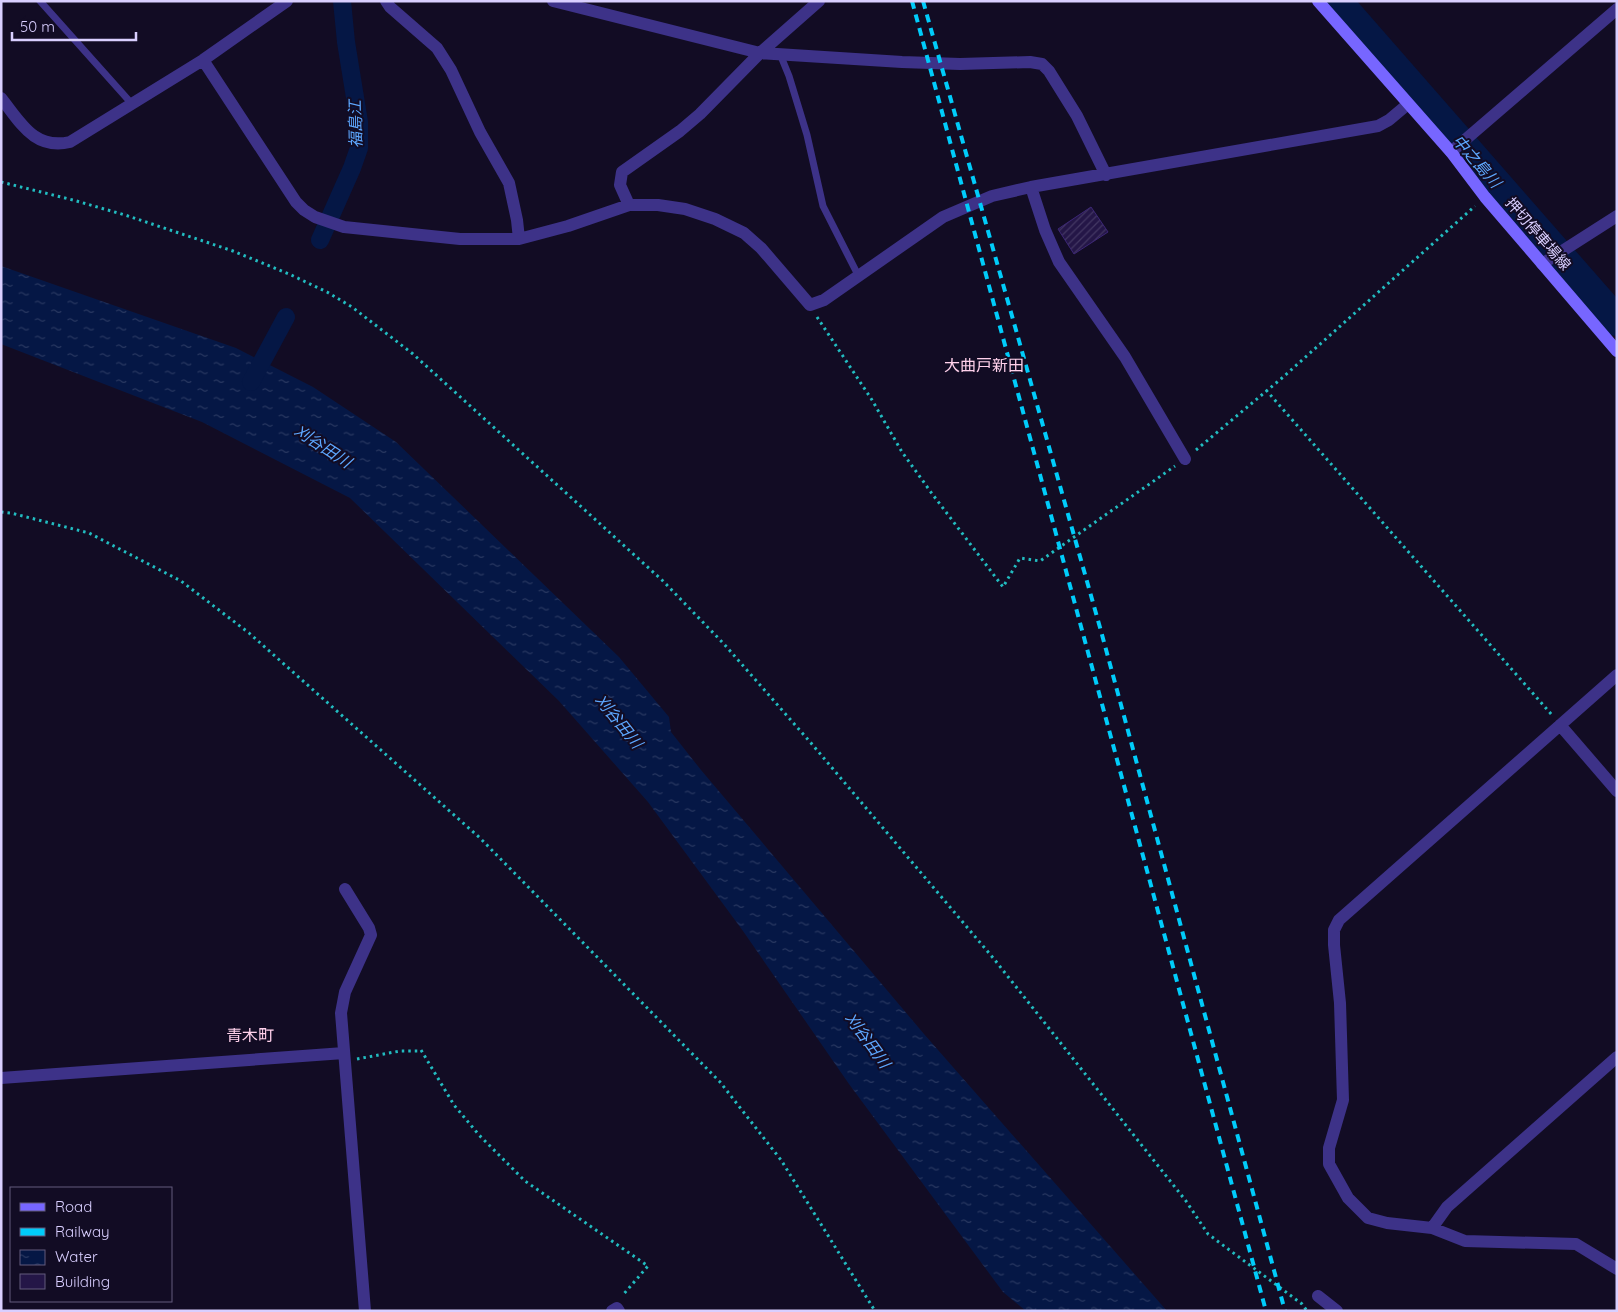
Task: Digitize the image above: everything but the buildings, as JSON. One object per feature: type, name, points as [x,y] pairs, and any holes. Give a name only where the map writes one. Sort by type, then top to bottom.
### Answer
[{"type":"main road","name":"押切停車場線","points":[[1318,1],[1451,152],[1485,197],[1617,351]]},
{"type":"street","points":[[1,98],[33,137],[45,143],[60,144],[70,142],[203,60],[287,1]]},
{"type":"street","points":[[386,1],[390,7],[436,48],[451,70],[480,132],[509,183],[519,238]]},
{"type":"street","points":[[553,1],[760,53],[902,62],[960,64],[1030,62],[1042,64],[1049,71],[1077,116],[1106,175]]},
{"type":"street","points":[[629,205],[620,185],[622,172],[680,131],[700,114],[760,53],[819,1]]},
{"type":"street","points":[[1451,152],[1615,14]]},
{"type":"street","points":[[203,60],[296,202],[315,217],[344,227],[460,239],[519,238],[568,226],[629,205],[658,205],[685,209],[715,219],[744,233],[761,248],[810,304],[824,300],[943,217],[992,196],[1031,187],[1378,126],[1389,120],[1408,104]]},
{"type":"street","points":[[1031,187],[1058,262],[1125,357],[1186,459]]},
{"type":"street","points":[[1542,264],[1617,216]]},
{"type":"street","points":[[1617,675],[1339,920],[1334,930],[1334,944],[1340,1003],[1343,1100],[1329,1148],[1329,1164],[1348,1198],[1368,1218],[1387,1224],[1432,1228],[1465,1241],[1576,1244],[1617,1269]]},
{"type":"street","points":[[1560,725],[1617,791]]},
{"type":"street","points":[[345,889],[369,928],[371,935],[345,992],[341,1014],[364,1311]]},
{"type":"street","points":[[1,1078],[344,1053]]},
{"type":"street","points":[[1432,1228],[1447,1207],[1617,1057]]},
{"type":"street","points":[[1318,1296],[1337,1311]]},
{"type":"street","points":[[612,1311],[620,1304]]},
{"type":"lane","points":[[40,1],[132,104]]},
{"type":"lane","points":[[780,54],[789,76],[807,135],[823,206],[858,276]]},
{"type":"path","points":[[1,182],[125,214],[233,251],[289,274],[328,292],[352,307],[413,354],[663,581],[724,644],[811,743],[994,959],[1186,1201],[1208,1234],[1302,1304],[1307,1311]]},
{"type":"path","points":[[810,304],[872,400],[902,452],[1003,586],[1020,558],[1040,561],[1186,459],[1282,378],[1485,197]]},
{"type":"path","points":[[1266,390],[1560,725]]},
{"type":"path","points":[[1,512],[89,534],[181,581],[249,633],[480,838],[720,1082],[781,1160],[875,1311]]},
{"type":"path","points":[[344,1053],[356,1059],[400,1051],[421,1050],[454,1105],[479,1135],[525,1181],[648,1266],[620,1304]]},
{"type":"water","name":"刈谷田川","points":[[1,266],[236,348],[313,387],[396,442],[619,657],[669,717],[671,732],[701,770],[924,1034],[1167,1311],[1026,1311],[1003,1292],[849,1084],[743,931],[648,802],[559,701],[350,498],[202,422],[1,344]]},
{"type":"waterway","name":"福島江","points":[[320,240],[359,148],[359,122],[346,42],[342,1]]},
{"type":"waterway","name":"中之島川","points":[[1337,1],[1617,321]]},
{"type":"waterway","name":"福島江","points":[[251,382],[286,317]]},
{"type":"railway","points":[[912,1],[1266,1311]]},
{"type":"railway","points":[[923,1],[1101,631],[1285,1311]]},
{"type":"district","name":"大曲戸新田","points":[[984,365]]},
{"type":"district","name":"青木町","points":[[250,1035]]}]
